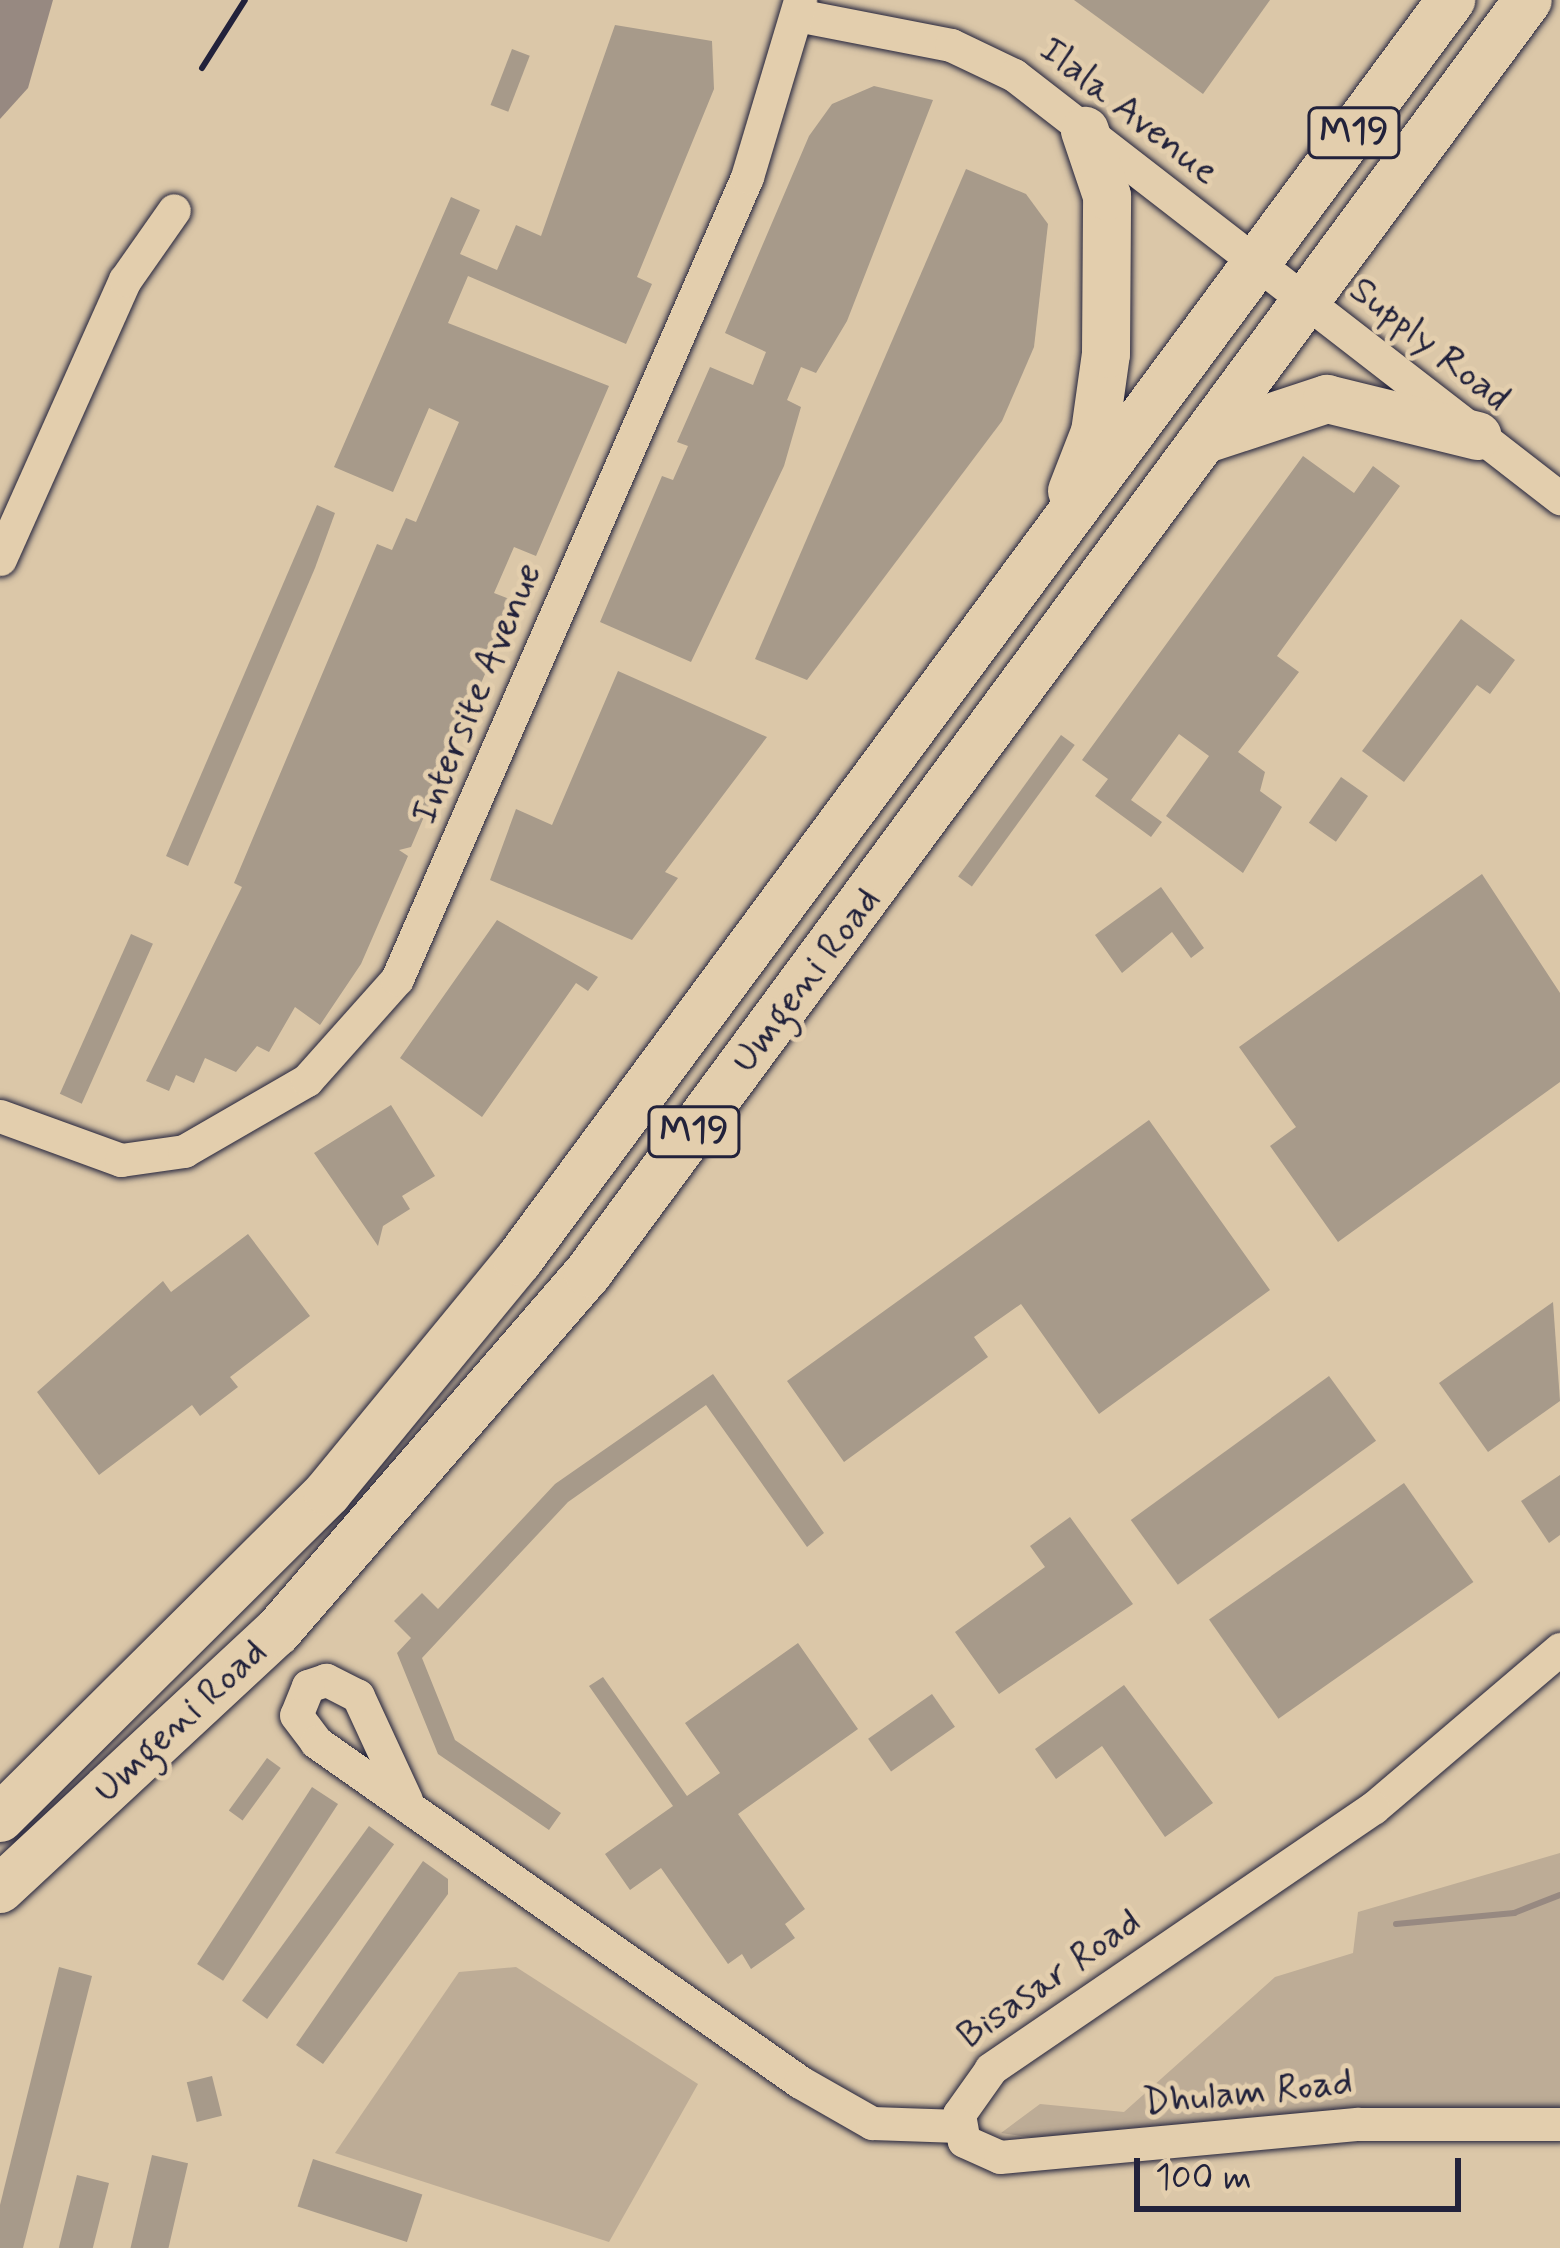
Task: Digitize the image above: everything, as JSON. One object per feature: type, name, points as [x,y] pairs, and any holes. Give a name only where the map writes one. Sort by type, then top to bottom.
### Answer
[{"type":"highway","name":"Umgeni Road","points":[[0,1817],[358,1454],[518,1261],[1034,571],[1451,0]]},
{"type":"highway","name":"Umgeni Road","points":[[0,1889],[277,1632],[505,1376],[1528,0]]},
{"type":"highway","points":[[1034,571],[1083,467],[1102,395],[1107,208],[1085,131]]},
{"type":"highway","points":[[1203,440],[1327,399],[1478,436]]},
{"type":"highway","points":[[0,1782],[358,1454]]},
{"type":"street","name":"Ilala Avenue","points":[[799,7],[951,45],[1014,75],[1304,303]]},
{"type":"street","name":"Intersite Avenue","points":[[0,1116],[122,1160],[184,1151],[307,1079],[397,979],[747,177],[799,7]]},
{"type":"street","points":[[0,559],[125,280],[174,210]]},
{"type":"street","name":"Supply Road","points":[[1304,303],[1560,498]]},
{"type":"street","name":"Bisasar Road","points":[[959,2126],[962,2102],[991,2069],[1373,1808],[1560,1649]]},
{"type":"street","points":[[406,1800],[850,2114],[892,2128],[959,2126]]},
{"type":"street","name":"Dhulam Road","points":[[959,2126],[982,2154],[1013,2157],[1358,2124],[1560,2124]]},
{"type":"shaded area","points":[[0,0],[53,0],[28,88],[0,119]]},
{"type":"shaded area","points":[[1560,1853],[1560,2113],[1053,2141],[1001,2133],[1040,2104],[1124,2112],[1275,1977],[1353,1953],[1358,1912]]},
{"type":"shaded area","points":[[516,1967],[698,2084],[609,2242],[335,2153],[459,1972]]},
{"type":"building","points":[[1074,0],[1270,0],[1203,94]]},
{"type":"building","points":[[615,25],[712,41],[714,89],[637,277],[652,284],[626,344],[468,276],[448,323],[609,386],[536,556],[514,547],[494,593],[512,600],[497,646],[411,847],[399,850],[408,856],[361,964],[320,1025],[295,1007],[269,1052],[257,1046],[236,1072],[205,1058],[194,1083],[176,1075],[169,1091],[146,1081],[242,887],[234,883],[377,544],[392,550],[406,518],[416,522],[459,422],[429,408],[393,492],[334,467],[451,197],[480,210],[460,254],[497,270],[516,225],[541,236]]},
{"type":"building","points":[[512,49],[530,56],[508,112],[490,105]]},
{"type":"building","points":[[874,86],[933,100],[847,321],[816,373],[801,367],[787,400],[801,407],[784,466],[691,662],[600,622],[662,476],[673,480],[688,446],[677,442],[710,367],[753,385],[766,352],[725,333],[809,136],[832,104]]},
{"type":"building","points":[[966,169],[1026,194],[1048,224],[1034,347],[1002,421],[807,680],[755,659]]},
{"type":"building","points":[[1303,456],[1354,493],[1373,466],[1400,486],[1277,656],[1299,672],[1238,752],[1265,772],[1260,791],[1282,807],[1243,873],[1166,816],[1209,756],[1179,734],[1131,800],[1162,822],[1151,837],[1095,796],[1108,779],[1082,760]]},
{"type":"building","points":[[317,505],[335,513],[188,866],[166,856]]},
{"type":"building","points":[[1461,619],[1515,660],[1490,694],[1477,685],[1404,782],[1362,751]]},
{"type":"building","points":[[618,671],[767,737],[665,872],[678,878],[632,940],[490,880],[516,809],[552,825]]},
{"type":"building","points":[[1061,735],[1075,745],[972,887],[958,877]]},
{"type":"building","points":[[1341,777],[1368,796],[1336,842],[1309,823]]},
{"type":"building","points":[[1482,874],[1560,993],[1560,1082],[1338,1242],[1270,1146],[1296,1127],[1239,1047]]},
{"type":"building","points":[[1161,887],[1204,948],[1191,958],[1172,932],[1122,973],[1095,935]]},
{"type":"building","points":[[497,920],[598,977],[588,991],[576,983],[482,1117],[400,1058]]},
{"type":"building","points":[[131,934],[153,944],[82,1104],[60,1094]]},
{"type":"building","points":[[391,1105],[435,1176],[402,1196],[410,1209],[383,1226],[378,1246],[314,1153]]},
{"type":"building","points":[[1149,1120],[1270,1290],[1099,1414],[1021,1304],[974,1337],[988,1357],[844,1462],[787,1381]]},
{"type":"building","points":[[248,1234],[310,1316],[230,1377],[238,1387],[200,1416],[192,1405],[99,1475],[37,1392],[163,1281],[171,1292]]},
{"type":"building","points":[[1553,1302],[1560,1401],[1488,1452],[1439,1383]]},
{"type":"building","points":[[713,1374],[824,1533],[807,1547],[706,1405],[568,1502],[422,1658],[455,1740],[561,1813],[549,1830],[438,1754],[397,1653],[411,1638],[394,1621],[422,1593],[438,1609],[555,1484]]},
{"type":"building","points":[[1329,1376],[1376,1441],[1178,1585],[1131,1520]]},
{"type":"building","points":[[1560,1475],[1560,1535],[1549,1543],[1521,1501]]},
{"type":"building","points":[[1404,1483],[1473,1582],[1278,1719],[1209,1620]]},
{"type":"building","points":[[1070,1517],[1133,1604],[999,1694],[955,1632],[1045,1567],[1030,1546]]},
{"type":"building","points":[[798,1643],[858,1729],[738,1814],[805,1909],[785,1924],[795,1938],[751,1969],[742,1954],[728,1964],[661,1868],[630,1890],[605,1854],[673,1806],[589,1686],[603,1677],[687,1796],[720,1773],[685,1723]]},
{"type":"building","points":[[1124,1685],[1213,1803],[1165,1837],[1102,1746],[1056,1779],[1035,1749]]},
{"type":"building","points":[[932,1694],[955,1727],[891,1772],[868,1739]]},
{"type":"building","points":[[267,1758],[281,1768],[243,1821],[229,1811]]},
{"type":"building","points":[[312,1787],[338,1804],[223,1981],[197,1964]]},
{"type":"building","points":[[369,1826],[394,1844],[267,2019],[242,2001]]},
{"type":"building","points":[[423,1861],[448,1879],[448,1894],[323,2064],[296,2045]]},
{"type":"building","points":[[59,1967],[92,1976],[23,2248],[0,2248],[0,2205]]},
{"type":"building","points":[[212,2076],[222,2116],[197,2122],[187,2082]]},
{"type":"building","points":[[152,2155],[188,2163],[169,2248],[131,2248]]},
{"type":"building","points":[[313,2159],[422,2195],[407,2242],[298,2207]]},
{"type":"building","points":[[77,2175],[109,2183],[93,2248],[59,2248]]},
{"type":"waterway","points":[[1396,1924],[1514,1913],[1560,1895]]},
{"type":"railway","points":[[202,68],[245,0]]}]
